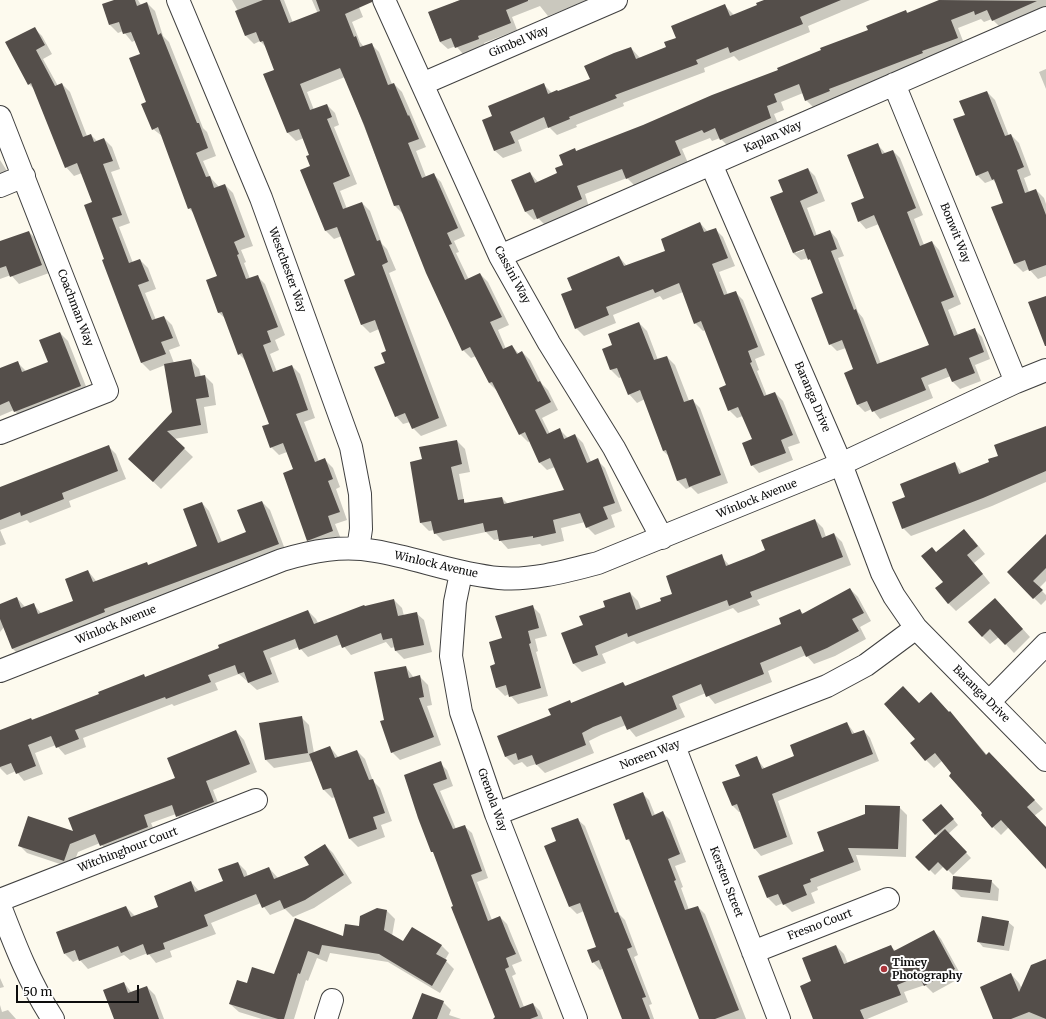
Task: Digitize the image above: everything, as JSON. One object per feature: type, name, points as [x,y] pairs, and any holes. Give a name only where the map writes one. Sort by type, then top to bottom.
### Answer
[{"type":"street","name":"Westchester Way","points":[[178,0],[261,198],[351,447],[360,494],[361,529],[358,549]]},
{"type":"street","name":"Cassini Way","points":[[384,0],[500,256],[549,343],[614,448],[662,538]]},
{"type":"street","name":"Gimbel Way","points":[[422,84],[616,0]]},
{"type":"street","name":"Kaplan Way","points":[[500,256],[1046,18]]},
{"type":"street","name":"Bonwit Way","points":[[894,84],[1016,382]]},
{"type":"street","name":"Coachman Way","points":[[0,117],[107,391],[0,434]]},
{"type":"street","name":"Baranga Drive","points":[[710,164],[841,464],[882,573],[894,596],[916,628],[1046,760]]},
{"type":"street","points":[[0,186],[24,176]]},
{"type":"street","name":"Winlock Avenue","points":[[0,671],[282,560],[320,551],[358,549],[374,550],[461,573],[501,578],[533,576],[566,571],[598,563],[841,464],[1016,382],[1046,370]]},
{"type":"street","name":"Grenola Way","points":[[461,573],[454,602],[451,656],[461,712],[496,814],[576,1019]]},
{"type":"street","name":"Noreen Way","points":[[496,814],[804,696],[845,678],[866,665],[916,628]]},
{"type":"street","points":[[989,702],[1046,644]]},
{"type":"street","name":"Kersten Street","points":[[674,746],[779,1019]]},
{"type":"street","name":"Witchinghour Court","points":[[0,900],[256,800]]},
{"type":"street","name":"Fresno Court","points":[[753,952],[888,899]]},
{"type":"street","points":[[0,906],[26,971],[39,998],[53,1019]]},
{"type":"building","points":[[114,0],[135,0],[137,6],[147,2],[158,35],[161,33],[208,148],[196,153],[206,177],[210,176],[214,188],[225,184],[245,237],[234,242],[246,279],[258,275],[278,327],[267,331],[271,342],[263,345],[273,372],[292,365],[308,410],[296,414],[315,462],[325,458],[333,479],[328,481],[340,512],[328,516],[333,531],[307,541],[283,473],[293,469],[283,443],[270,448],[262,426],[269,424],[242,353],[238,355],[222,312],[218,313],[206,280],[217,276],[191,208],[188,209],[158,127],[152,130],[141,104],[146,102],[129,58],[140,54],[131,32],[123,34],[119,22],[109,25],[102,4]]},
{"type":"building","points":[[263,0],[280,0],[289,23],[320,11],[316,0],[372,0],[372,2],[345,14],[354,37],[356,36],[360,47],[372,43],[388,85],[394,83],[408,116],[409,115],[419,139],[408,143],[422,178],[434,173],[458,228],[447,233],[452,244],[449,245],[465,280],[480,273],[502,317],[490,322],[503,349],[512,345],[517,354],[522,351],[538,382],[540,381],[551,402],[535,410],[547,434],[560,428],[564,439],[575,434],[587,463],[598,458],[615,503],[603,507],[608,519],[586,528],[580,513],[553,520],[556,533],[533,538],[533,536],[499,541],[497,530],[485,532],[483,523],[434,534],[431,521],[420,523],[410,462],[422,459],[419,447],[457,440],[462,464],[451,467],[458,500],[464,499],[464,503],[502,497],[504,504],[564,490],[550,458],[539,463],[525,432],[519,435],[492,382],[489,383],[470,347],[462,351],[426,273],[399,205],[394,206],[364,125],[340,68],[300,84],[310,110],[327,104],[332,117],[327,119],[350,176],[333,183],[343,209],[362,202],[377,241],[380,240],[388,262],[382,265],[439,418],[412,429],[405,413],[395,417],[374,367],[385,363],[381,353],[386,351],[375,320],[361,325],[344,280],[355,275],[337,227],[325,231],[300,170],[310,166],[306,156],[309,155],[299,129],[287,133],[263,74],[274,70],[263,41],[260,42],[256,32],[245,36],[235,11]]},
{"type":"building","points":[[460,0],[528,1],[506,10],[511,23],[478,36],[479,39],[455,48],[451,38],[440,42],[428,12]]},
{"type":"building","points":[[764,0],[841,0],[800,17],[803,24],[730,53],[728,47],[696,60],[698,64],[615,95],[617,98],[569,117],[570,119],[548,128],[544,117],[510,132],[515,143],[494,151],[482,120],[492,116],[488,106],[544,83],[548,94],[590,79],[584,66],[614,53],[631,47],[636,59],[666,47],[664,42],[676,38],[671,26],[725,4],[730,16],[757,5],[756,3]]},
{"type":"building","points":[[939,0],[1037,1],[992,21],[987,10],[975,15],[974,11],[951,20],[958,38],[829,89],[830,91],[805,101],[799,84],[774,94],[777,102],[767,106],[771,118],[720,140],[715,128],[704,133],[702,130],[675,141],[681,155],[626,179],[622,169],[577,186],[582,199],[537,219],[533,209],[525,212],[511,180],[530,172],[535,183],[557,173],[555,168],[563,165],[559,155],[575,148],[576,151],[643,125],[712,95],[778,70],[777,68],[821,50],[820,48],[868,30],[866,26],[906,10],[907,13]]},
{"type":"building","points":[[35,27],[45,45],[36,50],[55,86],[62,83],[83,137],[91,134],[94,142],[104,138],[113,161],[103,164],[122,215],[112,218],[129,263],[140,259],[149,281],[138,285],[152,320],[164,316],[173,338],[161,342],[166,354],[141,363],[102,260],[104,259],[84,205],[92,202],[77,163],[65,168],[31,83],[28,85],[5,42]]},
{"type":"building","points":[[987,91],[1005,136],[1011,134],[1024,167],[1017,170],[1025,193],[1036,189],[1046,215],[1046,265],[1029,271],[1025,260],[1014,264],[991,207],[1003,203],[994,179],[992,180],[988,171],[976,176],[953,119],[965,115],[959,101]]},
{"type":"building","points":[[878,143],[882,154],[893,150],[916,208],[907,212],[920,246],[932,241],[954,297],[941,302],[954,336],[975,328],[984,352],[969,358],[975,373],[952,382],[946,368],[921,378],[926,390],[872,412],[867,401],[857,405],[844,373],[853,369],[842,340],[829,345],[811,298],[823,293],[810,259],[808,260],[804,249],[793,253],[770,197],[783,192],[778,180],[808,168],[818,193],[800,201],[814,236],[830,230],[837,249],[831,251],[854,310],[856,309],[877,364],[929,345],[874,215],[858,222],[851,203],[864,198],[847,155]]},
{"type":"building","points":[[700,222],[704,232],[716,228],[728,258],[712,264],[724,295],[736,291],[758,347],[748,351],[752,362],[750,363],[764,396],[775,392],[793,435],[781,440],[786,453],[751,466],[742,443],[752,439],[738,407],[728,411],[719,388],[726,385],[701,321],[694,324],[679,283],[655,293],[653,289],[606,307],[609,315],[575,329],[561,294],[572,290],[567,278],[619,256],[624,266],[665,251],[661,239]]},
{"type":"building","points":[[29,231],[42,265],[10,277],[6,266],[0,268],[0,241]]},
{"type":"building","points":[[1046,296],[1046,346],[1045,346],[1028,302]]},
{"type":"building","points":[[639,322],[654,360],[667,356],[684,402],[693,399],[721,475],[689,487],[686,478],[677,481],[666,450],[663,451],[640,390],[628,395],[617,368],[610,370],[602,349],[612,345],[608,334]]},
{"type":"building","points":[[60,332],[81,386],[14,412],[9,401],[0,405],[0,368],[18,361],[22,372],[48,362],[39,340]]},
{"type":"building","points":[[191,359],[195,377],[205,375],[209,397],[196,399],[201,425],[167,431],[185,448],[153,482],[128,459],[172,412],[164,364]]},
{"type":"building","points":[[1046,426],[1046,471],[983,498],[902,529],[892,502],[905,497],[900,484],[955,462],[959,474],[989,462],[988,459],[998,456],[994,445]]},
{"type":"building","points":[[109,445],[118,471],[62,493],[64,499],[21,516],[20,512],[0,520],[0,487]]},
{"type":"building","points":[[262,501],[279,544],[104,609],[105,612],[12,649],[0,619],[0,604],[17,597],[21,608],[34,603],[38,614],[73,601],[65,579],[88,570],[93,582],[147,562],[148,565],[197,546],[183,509],[202,502],[218,543],[246,532],[237,510]]},
{"type":"building","points":[[815,519],[822,538],[834,533],[843,557],[750,592],[752,597],[729,606],[727,600],[628,637],[627,633],[595,646],[598,655],[573,664],[561,633],[583,625],[579,616],[605,607],[603,601],[630,592],[636,610],[661,601],[660,598],[672,594],[666,576],[722,554],[726,566],[765,550],[761,540]]},
{"type":"building","points":[[964,529],[978,546],[967,555],[983,574],[948,604],[935,588],[943,582],[921,556],[932,547],[936,552]]},
{"type":"building","points":[[1046,534],[1046,568],[1033,581],[1043,590],[1033,599],[1007,572]]},
{"type":"building","points":[[850,588],[864,613],[852,619],[859,631],[827,648],[806,657],[801,646],[760,663],[764,674],[706,697],[701,684],[672,696],[677,709],[627,730],[621,716],[593,727],[582,733],[586,745],[536,765],[532,755],[518,760],[516,753],[505,757],[497,736],[551,715],[548,709],[570,700],[571,703],[623,682],[625,686],[781,624],[779,618],[800,609],[802,614]]},
{"type":"building","points":[[995,598],[1023,629],[1005,645],[990,629],[982,637],[968,622]]},
{"type":"building","points":[[394,599],[398,616],[417,612],[424,645],[395,651],[392,638],[383,640],[381,633],[342,648],[337,635],[299,650],[295,639],[263,651],[272,674],[248,683],[244,672],[238,674],[235,665],[208,675],[211,682],[75,730],[79,739],[56,748],[51,736],[28,745],[36,766],[16,774],[11,763],[0,767],[0,730],[31,718],[32,720],[99,694],[98,692],[144,674],[145,677],[219,648],[218,645],[308,610],[314,624],[364,605]]},
{"type":"building","points":[[533,605],[539,628],[528,631],[531,643],[529,644],[541,688],[509,697],[506,685],[496,688],[490,666],[495,664],[489,642],[502,638],[495,616]]},
{"type":"building","points":[[406,666],[409,678],[420,675],[424,697],[419,698],[434,737],[391,753],[380,721],[384,720],[374,672]]},
{"type":"building","points":[[903,686],[919,703],[931,692],[949,712],[950,711],[986,755],[989,752],[1035,800],[1027,807],[1046,827],[1046,869],[1001,820],[992,828],[981,815],[982,813],[949,776],[951,773],[935,753],[925,761],[910,743],[915,739],[884,704]]},
{"type":"building","points":[[302,716],[308,753],[265,760],[259,723]]},
{"type":"building","points":[[847,722],[852,734],[864,730],[873,754],[772,794],[787,837],[754,849],[737,804],[732,806],[722,782],[740,776],[735,765],[757,756],[762,769],[794,756],[790,745]]},
{"type":"building","points":[[236,730],[250,764],[206,781],[214,802],[176,817],[172,805],[144,815],[148,827],[100,846],[95,834],[70,844],[64,861],[18,846],[28,816],[73,831],[68,818],[175,778],[167,758]]},
{"type":"building","points":[[330,746],[335,758],[357,750],[369,780],[373,779],[385,813],[373,817],[377,829],[349,839],[331,788],[323,790],[309,754]]},
{"type":"building","points":[[441,761],[447,779],[433,784],[453,829],[465,825],[482,871],[471,875],[488,921],[500,916],[516,954],[506,958],[509,967],[505,969],[520,1008],[533,1003],[538,1016],[530,1019],[493,1019],[495,1017],[451,907],[453,906],[433,852],[431,852],[418,818],[404,775]]},
{"type":"building","points":[[643,792],[652,816],[663,811],[680,854],[668,859],[676,880],[674,881],[685,910],[698,906],[739,1010],[715,1019],[699,1019],[629,839],[626,840],[613,804]]},
{"type":"building","points":[[941,804],[954,819],[935,835],[922,820]]},
{"type":"building","points":[[865,805],[900,806],[898,849],[848,848],[854,862],[810,879],[811,882],[803,885],[807,895],[783,905],[778,894],[767,898],[758,876],[824,851],[817,832],[865,814]]},
{"type":"building","points":[[578,818],[615,913],[618,912],[632,947],[627,949],[646,997],[642,998],[650,1019],[622,1019],[599,960],[592,963],[587,950],[596,947],[580,903],[569,907],[544,846],[556,841],[551,828]]},
{"type":"building","points":[[945,829],[967,852],[947,871],[938,862],[929,871],[915,857]]},
{"type":"building","points":[[325,844],[344,875],[305,900],[284,909],[280,900],[262,908],[256,894],[204,915],[208,926],[163,943],[165,949],[147,955],[143,944],[121,953],[118,946],[79,961],[75,950],[64,954],[56,932],[126,906],[131,917],[158,907],[154,896],[191,881],[195,892],[223,881],[218,869],[238,862],[244,877],[269,867],[274,879],[309,865],[304,857]]},
{"type":"building","points":[[953,876],[992,880],[990,893],[952,889]]},
{"type":"building","points":[[377,908],[387,910],[384,930],[403,941],[412,927],[442,945],[436,954],[447,960],[432,986],[379,954],[322,945],[319,955],[308,951],[300,974],[298,973],[284,1019],[278,1019],[229,1004],[237,980],[247,983],[252,967],[274,974],[295,918],[343,936],[345,924],[359,926],[360,916]]},
{"type":"building","points":[[982,916],[1009,921],[1004,946],[977,942]]},
{"type":"building","points":[[934,930],[955,969],[924,986],[919,976],[897,985],[901,995],[860,1010],[864,1019],[813,1019],[800,986],[811,981],[802,958],[836,945],[844,964],[891,945],[894,951]]},
{"type":"building","points":[[1046,959],[1046,1019],[1029,1012],[1011,1019],[993,1019],[980,987],[1011,973],[1019,992],[1031,965]]},
{"type":"building","points":[[124,982],[128,993],[147,986],[159,1019],[114,1019],[103,990]]},
{"type":"building","points":[[422,993],[444,1001],[437,1019],[412,1019]]},
{"type":"place","name":"Timey Photography","points":[[884,969]]}]
